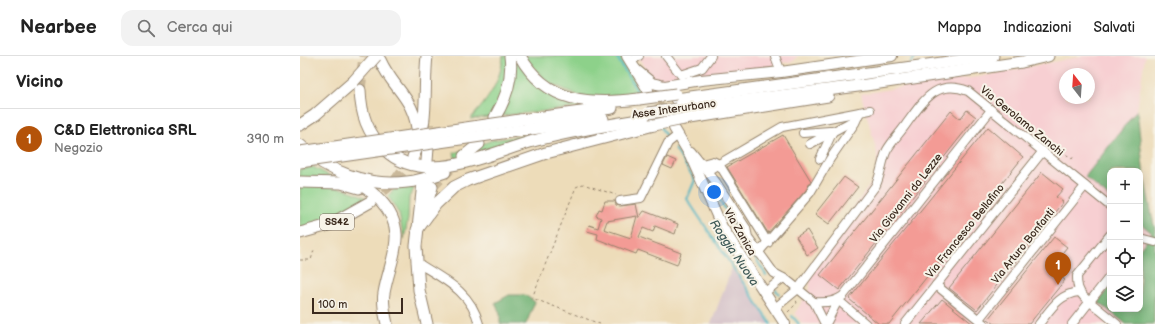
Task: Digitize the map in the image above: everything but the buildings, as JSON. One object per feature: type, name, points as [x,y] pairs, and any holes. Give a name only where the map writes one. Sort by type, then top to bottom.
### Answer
[{"type":"highway","points":[[300,125],[356,86],[378,58],[411,106],[417,124],[415,152],[423,132],[425,118],[427,56]]},
{"type":"highway","points":[[429,124],[430,85],[433,56]]},
{"type":"highway","points":[[495,117],[503,104],[508,87],[510,56]]},
{"type":"highway","points":[[520,56],[537,79],[553,90],[570,97],[647,112]]},
{"type":"highway","points":[[948,63],[972,56]]},
{"type":"highway","name":"Asse Interurbano","points":[[300,152],[522,125],[647,112],[679,107],[704,95],[993,56]]},
{"type":"highway","points":[[300,145],[317,161],[346,175],[380,182],[396,183],[416,181],[647,112],[679,107],[784,100],[815,92],[1022,62],[1048,56]]},
{"type":"highway","points":[[679,107],[809,101],[836,95],[866,85]]},
{"type":"highway","points":[[356,86],[364,118],[377,142],[400,162],[418,167],[429,168],[448,166],[537,140],[584,130]]},
{"type":"highway","points":[[418,230],[436,204],[454,187],[468,180],[546,153],[647,112]]},
{"type":"highway","name":"Asse Interurbano","points":[[300,162],[522,125]]},
{"type":"highway","points":[[464,156],[479,144]]},
{"type":"highway","points":[[427,161],[428,148]]},
{"type":"highway","points":[[346,175],[370,197],[387,209],[396,229],[397,244],[384,294],[384,307],[387,324]]},
{"type":"highway","points":[[300,182],[342,183],[370,197]]},
{"type":"highway","points":[[427,324],[422,306],[416,262],[418,230],[428,185]]},
{"type":"highway","name":"SS42","points":[[300,232],[329,225],[370,197]]},
{"type":"main road","points":[[631,63],[652,83],[660,86],[781,72],[892,56]]},
{"type":"main road","points":[[631,63],[648,90]]},
{"type":"main road","name":"Via Zanica","points":[[673,136],[686,146],[722,227],[785,324]]},
{"type":"street","points":[[631,63],[639,56]]},
{"type":"street","points":[[666,56],[681,75],[702,68],[712,56]]},
{"type":"street","points":[[775,56],[781,72]]},
{"type":"street","name":"Via Gerolamo Zanchi","points":[[775,308],[798,289],[876,185],[880,176],[886,151],[927,96],[941,89],[956,87],[968,91],[1108,204]]},
{"type":"street","points":[[810,144],[858,115],[870,110]]},
{"type":"street","name":"Via Giovanni da Lezze","points":[[826,324],[838,300],[843,296],[991,110]]},
{"type":"street","points":[[704,168],[719,164],[782,127],[858,115]]},
{"type":"street","points":[[758,252],[810,193],[858,115]]},
{"type":"street","points":[[803,133],[833,131]]},
{"type":"street","points":[[820,159],[833,131]]},
{"type":"street","points":[[620,202],[641,198],[673,136]]},
{"type":"street","name":"Via Zanica","points":[[686,146],[704,168],[746,228],[748,237],[758,252],[774,273],[783,278]]},
{"type":"street","name":"Via Francesco Bellafino","points":[[905,324],[1042,151]]},
{"type":"street","points":[[719,164],[770,240]]},
{"type":"street","name":"Via Arturo Bonfanti","points":[[936,285],[982,322],[1085,186]]},
{"type":"street","points":[[1107,239],[1077,276],[1079,292],[1106,321],[1117,324]]},
{"type":"street","points":[[1143,239],[1155,242]]},
{"type":"street","points":[[416,262],[449,282],[467,298],[475,310],[479,324]]},
{"type":"street","points":[[764,293],[783,278],[814,302],[826,324]]},
{"type":"street","points":[[1072,324],[1107,280]]},
{"type":"street","points":[[1040,324],[1060,298],[1071,293],[1079,292]]},
{"type":"street","points":[[814,302],[821,303],[838,300],[866,324]]},
{"type":"path","points":[[1050,157],[1058,147],[1072,159],[1074,156]]},
{"type":"path","points":[[600,324],[532,298],[576,187],[583,184],[616,195],[620,202]]},
{"type":"path","points":[[300,260],[311,260],[314,250]]},
{"type":"path","points":[[788,311],[793,308]]},
{"type":"shaded area","points":[[637,56],[798,56],[794,61],[776,64],[770,68],[701,75],[657,84]]},
{"type":"shaded area","points":[[1083,56],[1145,56],[1137,110],[1086,177],[1107,195],[1107,290],[1098,302],[1107,309],[1107,312],[1111,312],[1126,324],[802,324],[795,313],[810,289],[809,270],[877,175],[877,153],[861,94],[932,82],[978,77]]},
{"type":"shaded area","points":[[1143,226],[1152,233],[1143,245]]},
{"type":"shaded area","points":[[732,268],[771,324],[711,324]]},
{"type":"green space","points":[[503,56],[516,56],[531,76],[593,106],[470,119],[482,106],[492,90],[502,65]]},
{"type":"green space","points":[[523,56],[620,56],[643,93],[587,99],[547,82]]},
{"type":"green space","points":[[1137,110],[1144,177],[1155,230],[1154,324],[1126,324],[1111,312],[1143,312],[1143,245],[1152,233],[1143,226],[1143,168],[1107,168],[1107,195],[1085,177]]},
{"type":"green space","points":[[545,132],[493,149],[464,156],[456,160],[454,153],[493,140]]},
{"type":"green space","points":[[313,167],[332,177],[300,178],[300,169]]},
{"type":"green space","points":[[300,185],[335,187],[352,191],[368,199],[338,218],[300,229]]},
{"type":"green space","points":[[396,187],[412,187],[414,189],[409,197],[408,219],[404,239],[399,214],[388,196]]},
{"type":"green space","points":[[1107,290],[1107,309],[1098,302]]},
{"type":"green space","points":[[509,295],[525,295],[535,302],[526,324],[500,324],[500,314],[495,303]]},
{"type":"waterway","name":"Roggia Nuova","points":[[616,56],[640,96]]},
{"type":"waterway","points":[[911,63],[916,56]]},
{"type":"waterway","name":"Roggia Nuova","points":[[661,128],[667,138]]},
{"type":"waterway","name":"Roggia Nuova","points":[[675,149],[695,180],[687,199],[771,324]]},
{"type":"waterway","points":[[712,183],[717,196],[766,275]]},
{"type":"waterway","points":[[776,290],[779,294]]},
{"type":"waterway","points":[[792,316],[799,324]]},
{"type":"tunnel","points":[[360,90],[364,56]]},
{"type":"tunnel","points":[[649,91],[674,128]]},
{"type":"tunnel","points":[[429,124],[429,142]]},
{"type":"tunnel","points":[[370,202],[395,181],[413,157]]},
{"type":"tunnel","points":[[432,187],[450,169]]},
{"type":"place","name":"C&D Elettronica SRL","points":[[1058,285]]}]
